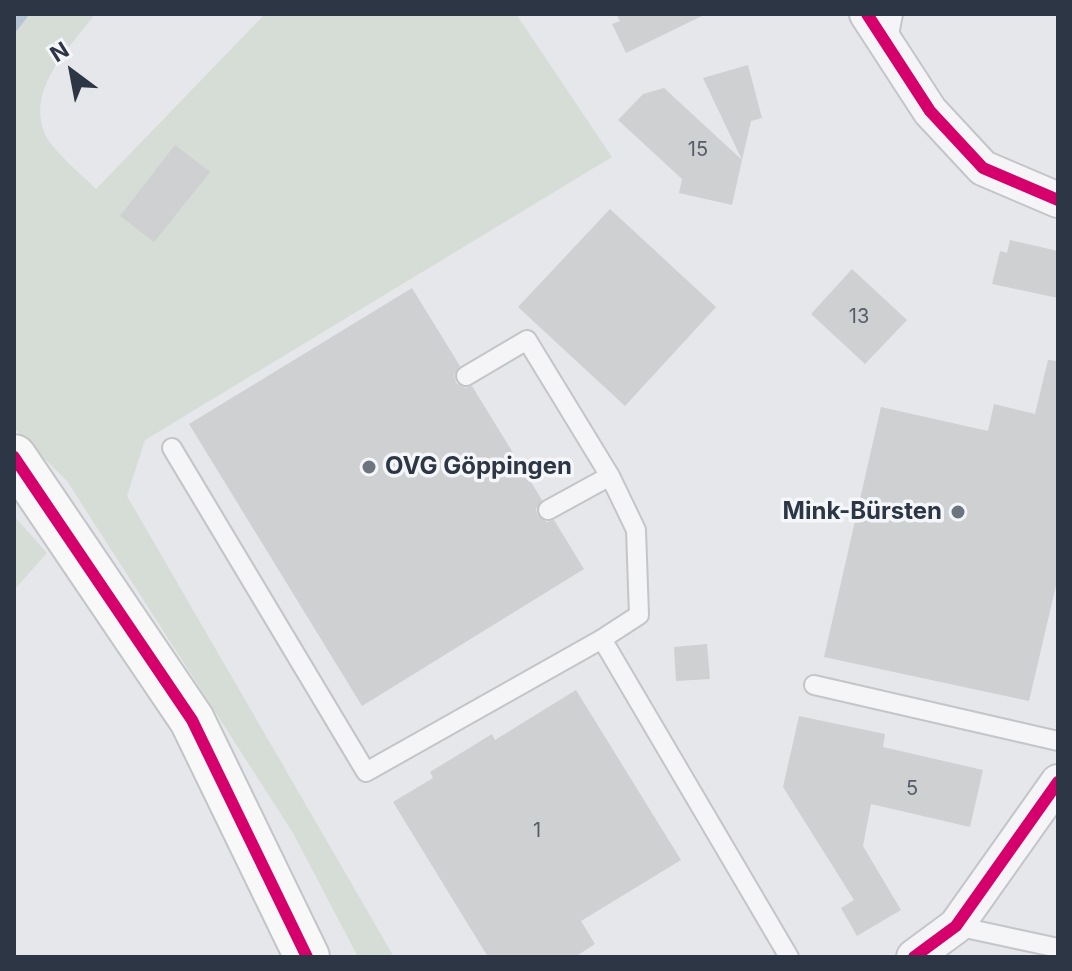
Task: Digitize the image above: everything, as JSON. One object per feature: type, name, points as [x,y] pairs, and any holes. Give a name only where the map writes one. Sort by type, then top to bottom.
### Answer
[{"type":"street","points":[[867,14],[930,111],[983,168],[1058,200]]},
{"type":"street","points":[[14,457],[192,720],[307,957]]},
{"type":"street","points":[[914,957],[956,926],[1058,782]]},
{"type":"lane","points":[[887,47],[893,14]]},
{"type":"lane","points":[[172,448],[366,772],[639,615],[636,530],[610,476],[527,340],[466,376]]},
{"type":"lane","points":[[548,510],[610,476]]},
{"type":"lane","points":[[602,639],[789,957]]},
{"type":"lane","points":[[814,685],[1058,741]]},
{"type":"lane","points":[[956,926],[1058,948]]},
{"type":"shaded area","points":[[14,14],[95,14],[63,55],[46,85],[41,101],[41,117],[45,134],[54,148],[96,189],[265,14],[516,14],[612,157],[145,440],[127,496],[394,957],[358,957],[293,833],[67,481],[14,428]]},
{"type":"shaded area","points":[[14,516],[47,553],[14,590]]},
{"type":"building","points":[[616,14],[706,14],[626,53],[612,24],[620,21]]},
{"type":"building","points":[[748,65],[762,118],[751,121],[742,160],[703,78]]},
{"type":"building","points":[[664,88],[742,160],[732,205],[679,193],[682,179],[618,120],[643,94]]},
{"type":"building","points":[[175,145],[210,172],[154,242],[120,216]]},
{"type":"building","points":[[610,209],[716,307],[625,406],[518,307]]},
{"type":"building","points":[[1010,240],[1058,251],[1058,298],[992,284],[1000,251],[1007,253]]},
{"type":"building","points":[[852,269],[907,320],[865,364],[811,314]]},
{"type":"building","name":"OVG Göppingen","points":[[412,288],[460,366],[454,375],[456,383],[465,388],[472,386],[542,500],[536,509],[538,516],[547,522],[554,520],[584,569],[362,706],[189,424]]},
{"type":"building","name":"Mink-Bürsten","points":[[1048,360],[1058,361],[1058,577],[1029,701],[824,657],[881,407],[988,431],[994,404],[1035,414]]},
{"type":"building","points":[[707,644],[710,679],[676,681],[674,647]]},
{"type":"building","points":[[576,690],[681,860],[581,921],[595,944],[575,957],[488,957],[393,802],[433,778],[430,772],[492,734],[495,740]]},
{"type":"building","points":[[799,716],[885,734],[883,747],[983,770],[970,827],[871,804],[863,846],[901,910],[857,936],[841,908],[854,900],[783,787]]},
{"type":"waterway","points":[[14,27],[24,14]]},
{"type":"cycle path","points":[[867,14],[930,111],[983,168],[1058,200]]},
{"type":"cycle path","points":[[14,457],[192,720],[307,957]]},
{"type":"cycle path","points":[[914,957],[956,926],[1058,782]]},
{"type":"place","name":"OVG Göppingen","points":[[369,467]]},
{"type":"place","name":"Mink-Bürsten","points":[[958,512]]}]
